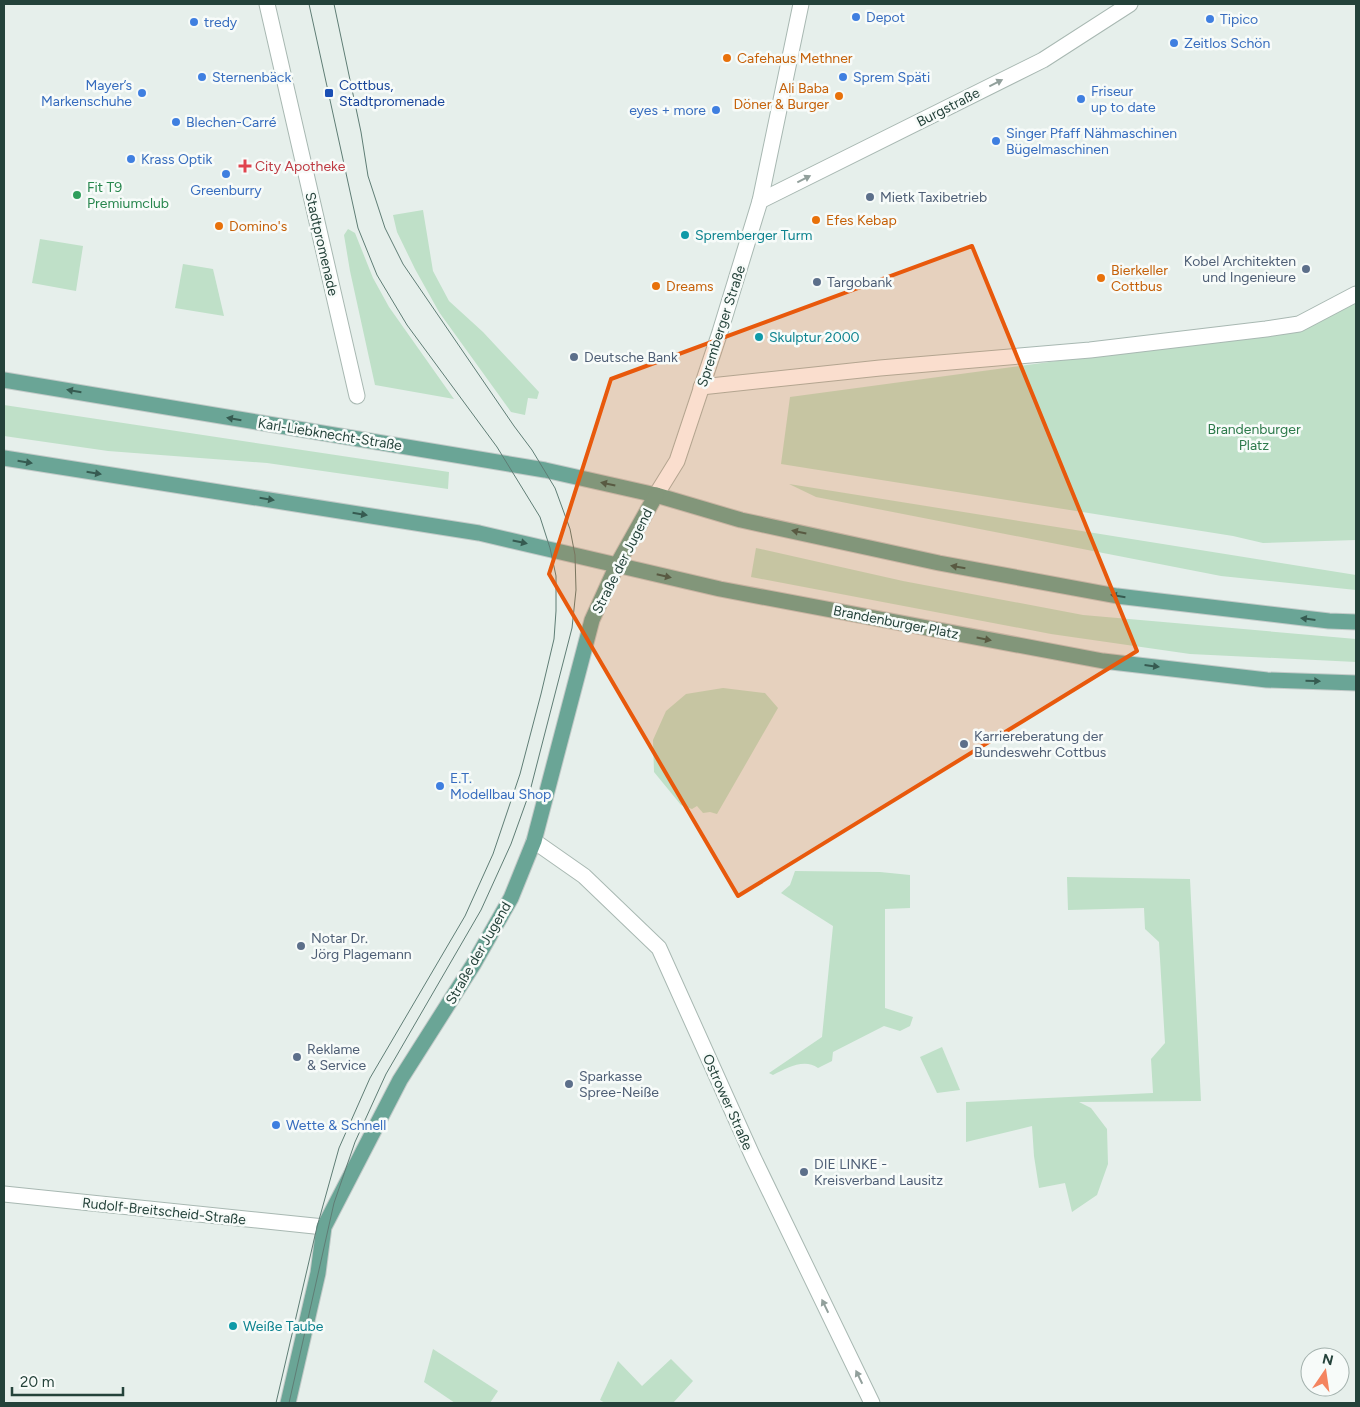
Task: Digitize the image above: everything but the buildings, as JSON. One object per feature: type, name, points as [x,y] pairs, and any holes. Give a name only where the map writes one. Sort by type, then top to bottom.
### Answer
[{"type":"main road","name":"Karl-Liebknecht-Straße","points":[[4,380],[545,470],[656,495]]},
{"type":"main road","points":[[4,458],[479,533],[617,564]]},
{"type":"main road","name":"Straße der Jugend","points":[[288,1403],[318,1273],[324,1228],[400,1080],[474,965],[511,898],[534,841],[592,620],[617,564],[656,495]]},
{"type":"main road","points":[[656,495],[741,520],[920,559],[1118,596],[1329,621],[1356,622]]},
{"type":"main road","name":"Brandenburger Platz","points":[[617,564],[720,589],[1103,661],[1267,680],[1356,683]]},
{"type":"street","name":"Stadtpromenade","points":[[267,4],[357,396]]},
{"type":"street","name":"Spremberger Straße","points":[[656,495],[676,461],[760,201],[801,4]]},
{"type":"street","name":"Burgstraße","points":[[760,201],[1043,60],[1130,4]]},
{"type":"street","points":[[701,387],[880,368],[1090,350],[1266,329],[1299,324],[1356,294]]},
{"type":"street","name":"Ostrower Straße","points":[[534,841],[584,876],[659,948],[739,1126],[872,1403]]},
{"type":"street","name":"Rudolf-Breitscheid-Straße","points":[[4,1194],[324,1228]]},
{"type":"highlighted area","points":[[972,246],[1137,651],[738,896],[549,574],[611,379]]},
{"type":"green space","points":[[423,210],[433,271],[449,301],[483,332],[539,392],[537,399],[528,398],[525,415],[511,412],[439,312],[415,269],[397,232],[393,215]]},
{"type":"green space","points":[[348,229],[355,233],[373,278],[389,307],[454,399],[375,385],[350,271],[344,235]]},
{"type":"green space","points":[[40,239],[83,246],[76,291],[32,283]]},
{"type":"green space","points":[[183,264],[213,269],[224,316],[175,308]]},
{"type":"green space","name":"Brandenburger Platz","points":[[1356,301],[1356,540],[1263,543],[1233,536],[781,464],[790,397],[1302,328]]},
{"type":"green space","points":[[4,405],[449,472],[448,489],[267,463],[108,451],[4,436]]},
{"type":"green space","points":[[789,484],[1356,575],[1356,590],[1221,576],[816,497]]},
{"type":"green space","points":[[756,548],[903,581],[1083,615],[1356,639],[1356,662],[1190,654],[1051,634],[751,577]]},
{"type":"green space","points":[[723,688],[765,693],[778,708],[717,814],[703,813],[697,806],[692,809],[681,805],[654,772],[653,740],[666,711],[686,694]]},
{"type":"green space","points":[[795,871],[880,872],[910,875],[910,908],[885,909],[885,1008],[913,1017],[910,1026],[900,1031],[884,1026],[833,1052],[832,1061],[818,1068],[813,1065],[801,1064],[773,1075],[769,1073],[822,1037],[833,926],[781,893],[790,885]]},
{"type":"green space","points":[[1067,877],[1190,879],[1201,1101],[1079,1102],[1091,1108],[1107,1129],[1108,1164],[1097,1195],[1072,1212],[1065,1183],[1039,1188],[1032,1126],[966,1142],[966,1102],[1153,1093],[1151,1059],[1165,1043],[1159,942],[1145,929],[1144,908],[1068,910]]},
{"type":"green space","points":[[942,1047],[960,1090],[937,1093],[920,1057]]},
{"type":"green space","points":[[433,1349],[498,1391],[490,1403],[455,1403],[424,1382]]},
{"type":"green space","points":[[671,1359],[693,1381],[673,1403],[605,1403],[600,1400],[618,1361],[642,1386]]},
{"type":"tram line","points":[[276,1403],[317,1227],[339,1148],[370,1078],[465,916],[493,854],[520,774],[541,694],[554,639],[556,611],[556,576],[550,548],[540,517],[497,447],[407,325],[377,275],[358,228],[309,4]]},
{"type":"tram line","points":[[289,1403],[334,1203],[355,1142],[386,1074],[481,910],[511,844],[530,791],[572,628],[576,590],[575,555],[570,529],[555,488],[532,450],[403,264],[385,228],[368,176],[361,132],[334,4]]},
{"type":"place","name":"Depot","points":[[856,17]]},
{"type":"place","name":"Tipico","points":[[1210,19]]},
{"type":"place","name":"tredy","points":[[194,22]]},
{"type":"place","name":"Zeitlos Schön","points":[[1174,43]]},
{"type":"place","name":"Cafehaus Methner","points":[[727,58]]},
{"type":"place","name":"Sternenbäck","points":[[202,77]]},
{"type":"place","name":"Sprem Späti","points":[[843,77]]},
{"type":"place","name":"Mayer’s Markenschuhe","points":[[142,93]]},
{"type":"place","name":"Cottbus, Stadtpromenade","points":[[329,93]]},
{"type":"place","name":"Ali Baba Döner & Burger","points":[[839,96]]},
{"type":"place","name":"Friseur up to date","points":[[1081,99]]},
{"type":"place","name":"eyes + more","points":[[716,110]]},
{"type":"place","name":"Blechen-Carré","points":[[176,122]]},
{"type":"place","name":"Singer Pfaff Nähmaschinen Bügelmaschinen","points":[[996,141]]},
{"type":"place","name":"Krass Optik","points":[[131,159]]},
{"type":"place","name":"City Apotheke","points":[[245,166]]},
{"type":"place","name":"Greenburry","points":[[226,174]]},
{"type":"place","name":"Fit T9 Premiumclub","points":[[77,195]]},
{"type":"place","name":"Mietk Taxibetrieb","points":[[870,197]]},
{"type":"place","name":"Efes Kebap","points":[[816,220]]},
{"type":"place","name":"Domino's","points":[[219,226]]},
{"type":"place","name":"Spremberger Turm","points":[[685,235]]},
{"type":"place","name":"Kobel Architekten und Ingenieure","points":[[1306,269]]},
{"type":"place","name":"Bierkeller Cottbus","points":[[1101,278]]},
{"type":"place","name":"Targobank","points":[[817,282]]},
{"type":"place","name":"Dreams","points":[[656,286]]},
{"type":"place","name":"Skulptur 2000","points":[[759,337]]},
{"type":"place","name":"Deutsche Bank","points":[[574,357]]},
{"type":"place","name":"Karriereberatung der Bundeswehr Cottbus","points":[[964,744]]},
{"type":"place","name":"E.T. Modellbau Shop","points":[[440,786]]},
{"type":"place","name":"Notar Dr. Jörg Plagemann","points":[[301,946]]},
{"type":"place","name":"Reklame & Service","points":[[297,1057]]},
{"type":"place","name":"Sparkasse Spree-Neiße","points":[[569,1084]]},
{"type":"place","name":"Wette & Schnell","points":[[276,1125]]},
{"type":"place","name":"DIE LINKE - Kreisverband Lausitz","points":[[804,1172]]},
{"type":"place","name":"Weiße Taube","points":[[233,1326]]}]
